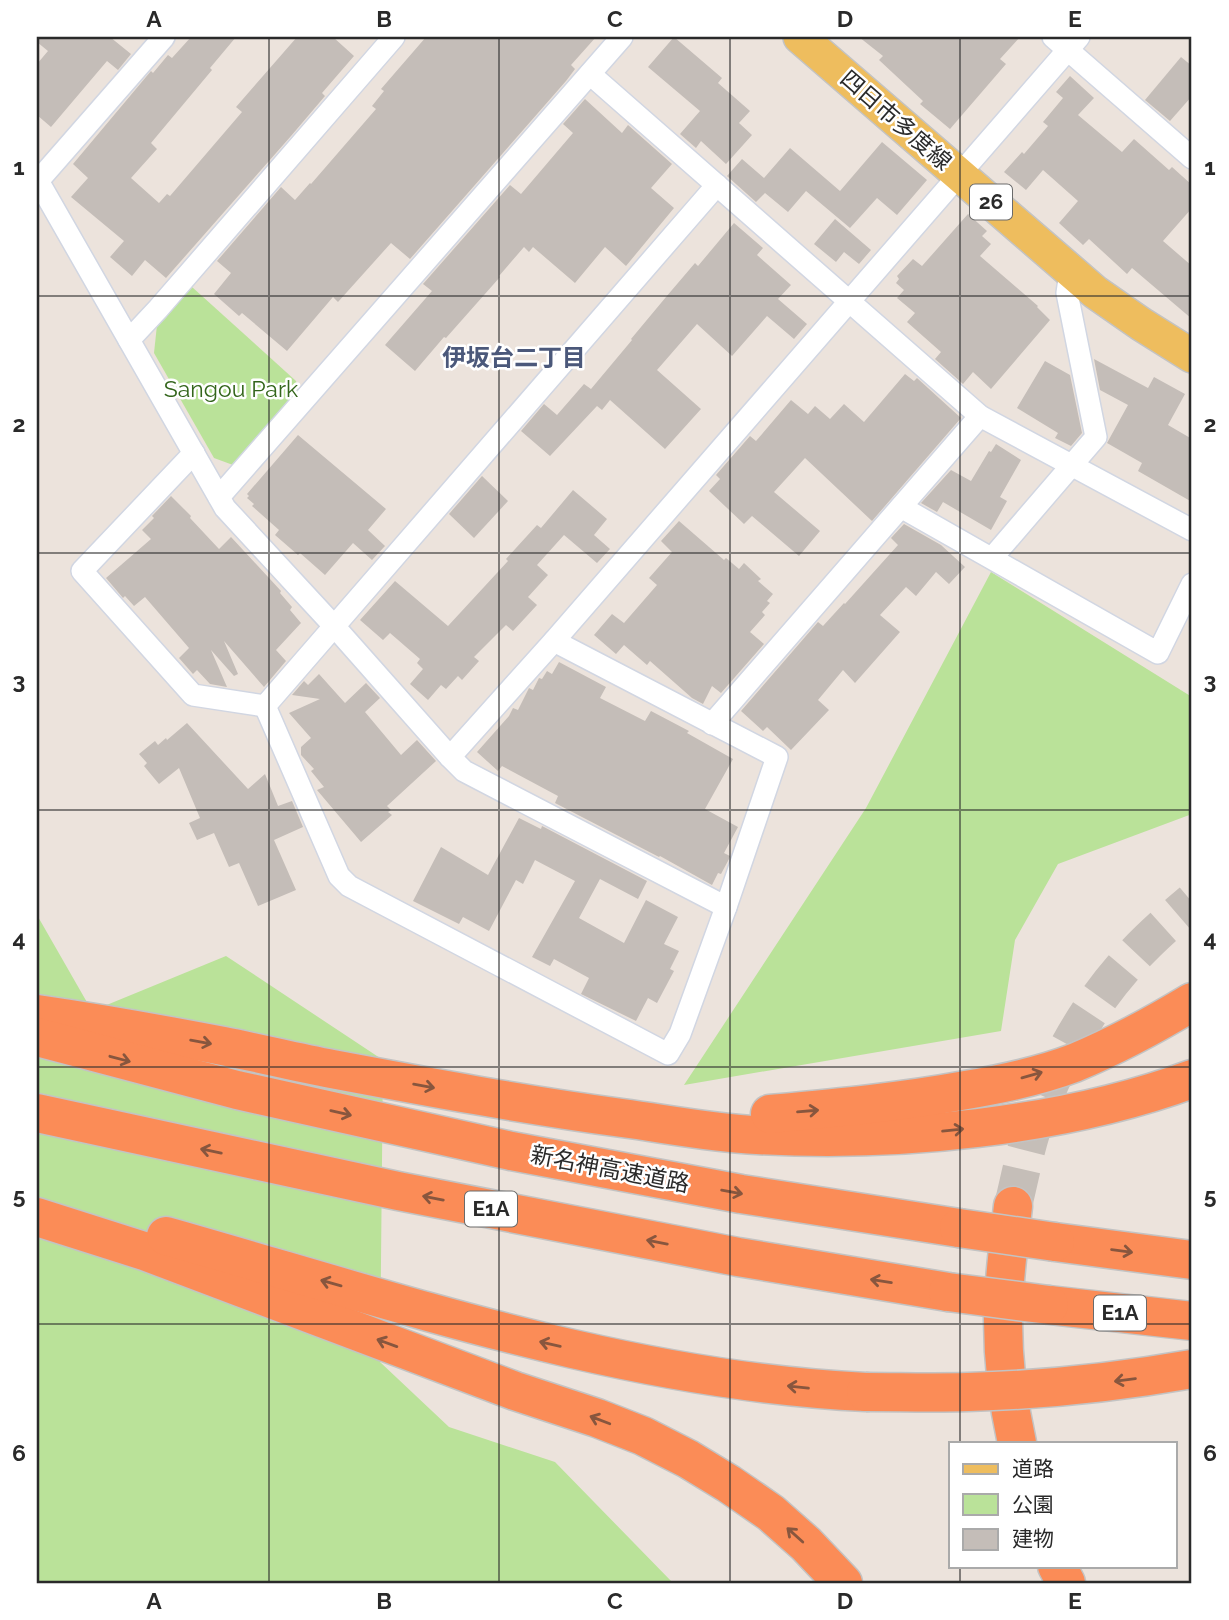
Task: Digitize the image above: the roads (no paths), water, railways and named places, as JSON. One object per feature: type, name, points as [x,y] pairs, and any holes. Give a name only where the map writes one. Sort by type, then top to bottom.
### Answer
[{"type":"highway","points":[[617,1118],[723,1118],[829,1109],[932,1096],[1004,1083],[1072,1064],[1122,1042],[1192,1002]]},
{"type":"highway","points":[[37,1014],[209,1043],[330,1069],[542,1107],[754,1135],[885,1136],[1024,1121],[1096,1107],[1192,1079]]},
{"type":"highway","name":"新名神高速道路","points":[[37,1037],[237,1090],[511,1151],[741,1194],[1192,1260]]},
{"type":"highway","name":"E1A","points":[[37,1113],[412,1194],[738,1257],[948,1292],[1192,1321]]},
{"type":"highway","points":[[37,1199],[531,1339],[628,1362],[733,1380],[816,1390],[968,1392],[1126,1380],[1192,1369]]},
{"type":"highway","points":[[1013,1206],[1003,1317],[1005,1366],[1017,1442]]},
{"type":"highway","points":[[37,1217],[147,1252],[515,1391],[643,1436],[688,1459],[771,1513],[806,1544],[843,1583]]},
{"type":"main road","name":"四日市多度線","points":[[800,37],[1094,292],[1192,356]]},
{"type":"street","points":[[164,37],[37,180],[225,509],[464,771],[726,907]]},
{"type":"street","points":[[129,340],[394,37]]},
{"type":"street","points":[[219,497],[622,37]]},
{"type":"street","points":[[450,757],[849,302],[959,174],[1066,41],[1192,158]]},
{"type":"street","points":[[590,74],[980,416],[1192,530]]},
{"type":"street","points":[[265,706],[717,185]]},
{"type":"street","points":[[992,558],[1096,437],[1067,293],[1070,272]]},
{"type":"street","points":[[712,724],[980,416]]},
{"type":"street","points":[[194,453],[82,571],[192,695],[265,706]]},
{"type":"street","points":[[901,507],[1158,653],[1192,584]]},
{"type":"street","points":[[265,706],[339,876],[349,886],[668,1054],[680,1034],[777,757],[554,641]]},
{"type":"tunnel","points":[[1013,1206],[1035,1119],[1075,1035],[1109,984],[1130,960],[1192,902]]},
{"type":"district","name":"伊坂台二丁目","points":[[514,358]]},
{"type":"park label","name":"Sangou Park","points":[[231,389]]}]
